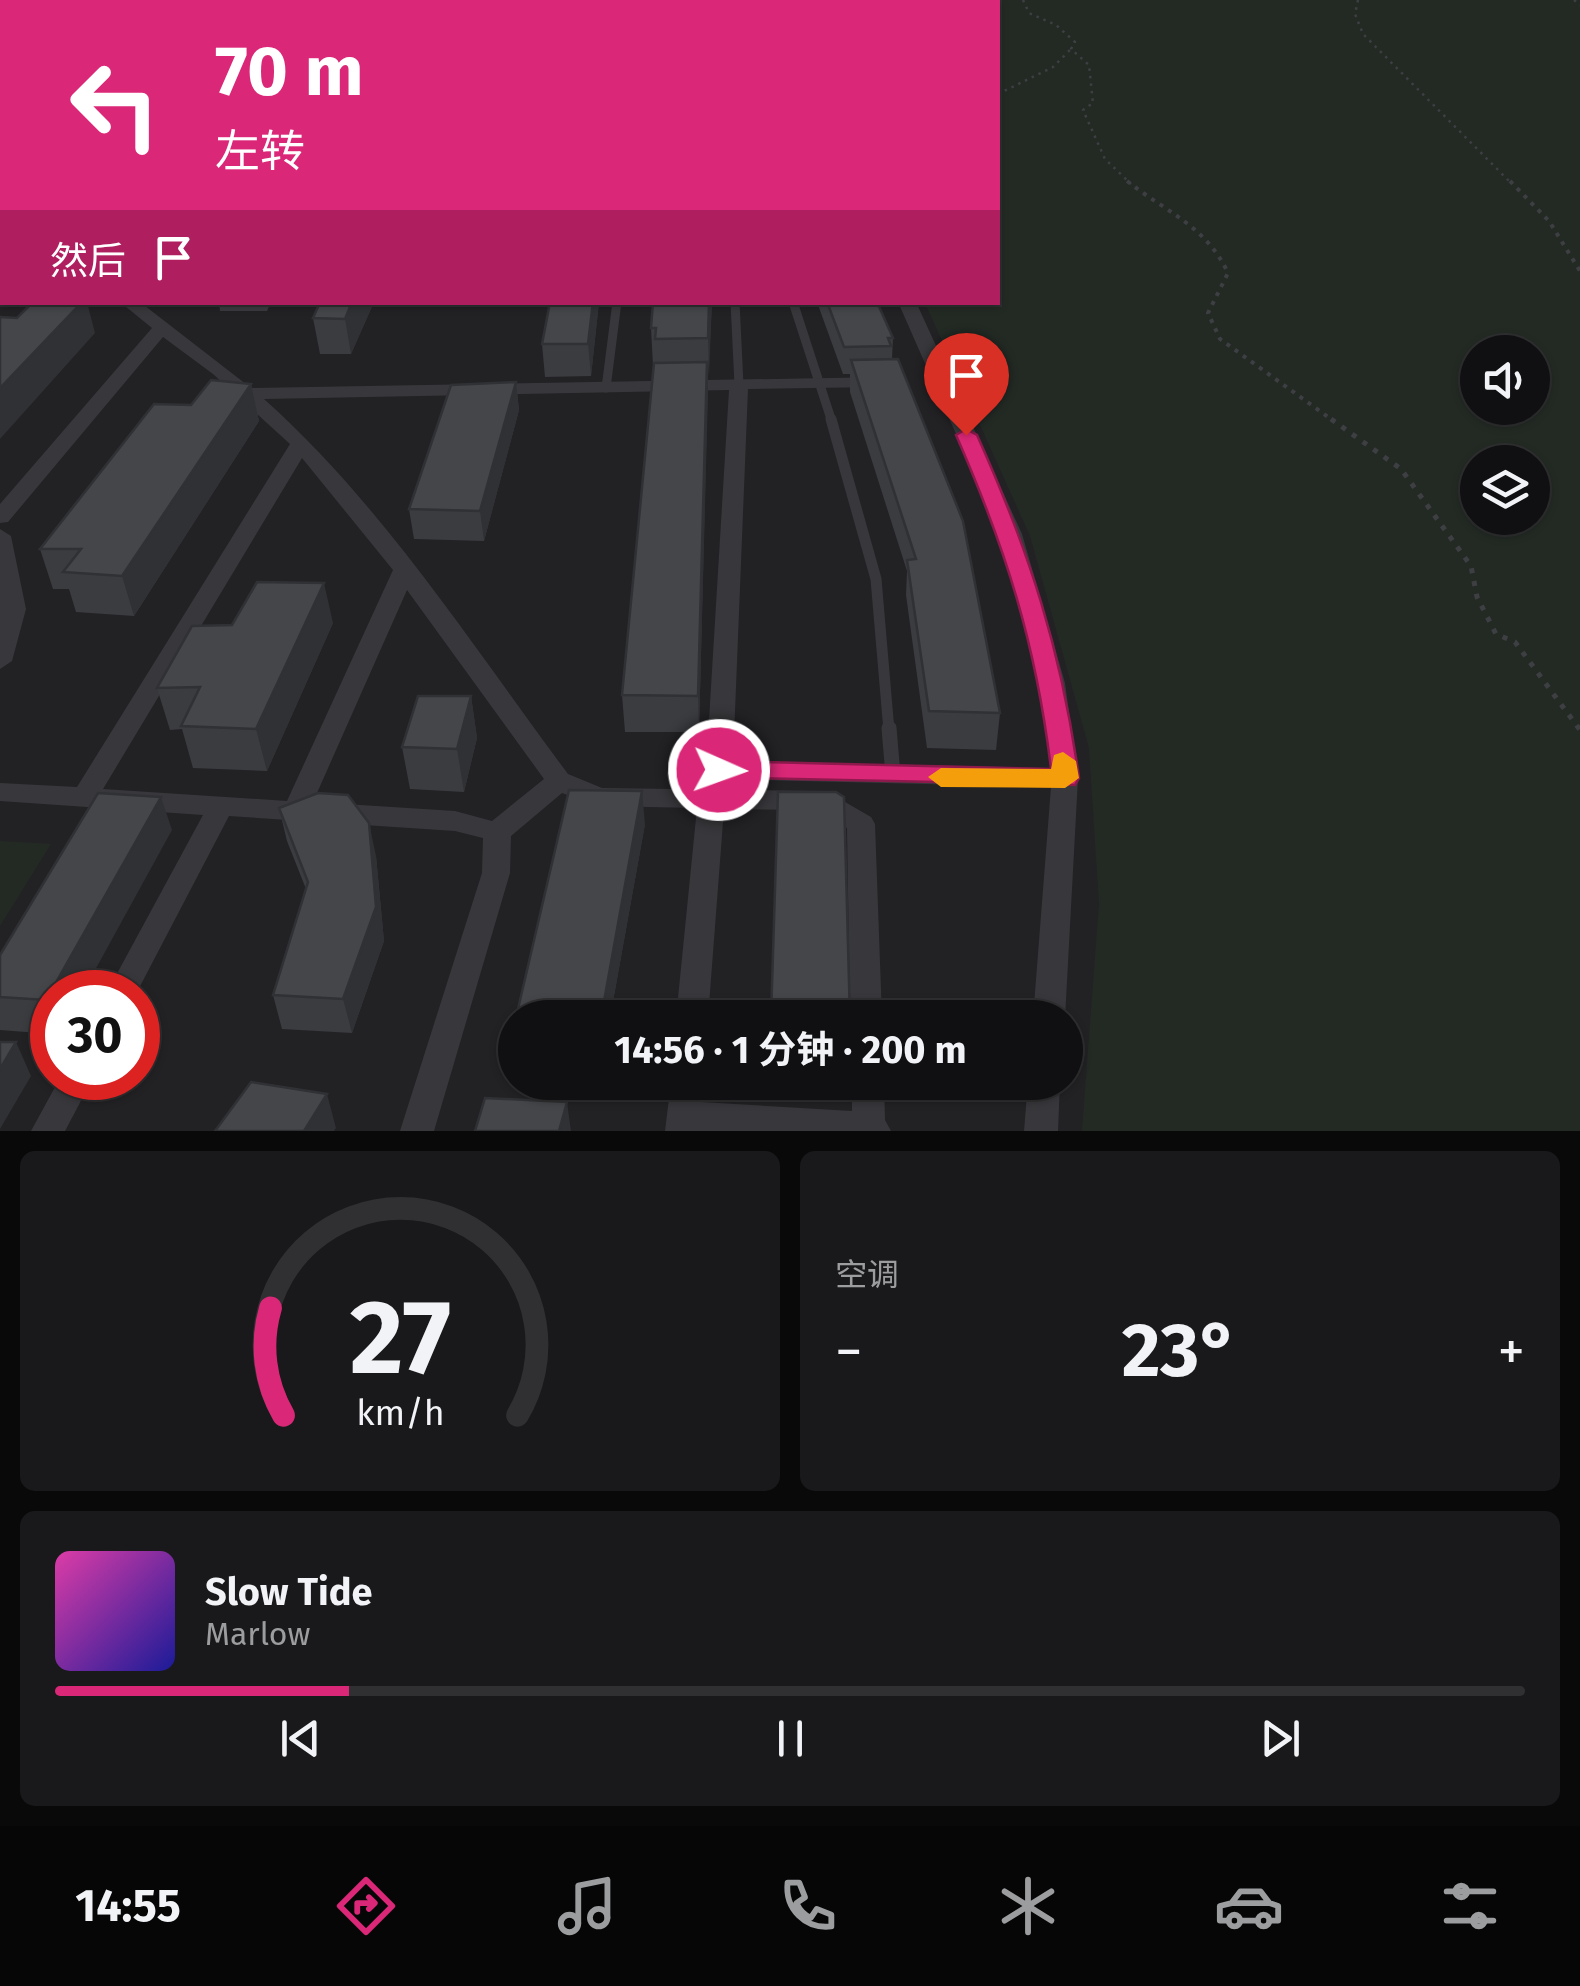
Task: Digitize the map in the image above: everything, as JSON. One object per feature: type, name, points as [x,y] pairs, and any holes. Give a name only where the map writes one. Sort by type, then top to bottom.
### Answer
[{"type":"street","points":[[132,305],[247,394],[301,443],[404,570],[559,781],[599,798],[826,801],[861,824],[866,1000]]},
{"type":"street","points":[[909,305],[1011,534],[1053,683],[1065,778],[1050,1000]]},
{"type":"street","points":[[0,518],[162,327]]},
{"type":"street","points":[[247,394],[900,380]]},
{"type":"street","points":[[738,384],[719,770],[1065,778]]},
{"type":"street","points":[[85,797],[301,443]]},
{"type":"street","points":[[0,536],[14,610],[0,661]]},
{"type":"street","points":[[296,811],[404,570]]},
{"type":"street","points":[[418,1131],[496,872],[497,832],[559,781]]},
{"type":"street","points":[[0,792],[455,821],[497,832]]},
{"type":"street","points":[[694,1000],[711,800]]},
{"type":"street","points":[[134,970],[221,806]]},
{"type":"street","points":[[48,1131],[64,1100]]},
{"type":"street","points":[[684,1110],[872,1129],[870,1100]]},
{"type":"street","points":[[1041,1131],[1043,1100]]},
{"type":"lane","points":[[606,388],[616,305]]},
{"type":"lane","points":[[735,305],[738,384]]},
{"type":"lane","points":[[795,305],[822,382],[876,579],[893,777]]},
{"type":"path","points":[[1000,93],[1053,67],[1075,42],[1056,24],[1029,14],[1023,0]]},
{"type":"path","points":[[1358,0],[1354,14],[1362,34],[1549,221],[1580,272]]},
{"type":"path","points":[[1574,0],[1580,5]]},
{"type":"path","points":[[1071,49],[1090,64],[1096,81],[1093,103],[1083,110],[1105,159],[1132,184],[1177,210],[1222,255],[1228,273],[1206,305],[1207,323],[1220,339],[1401,469],[1471,566],[1477,598],[1496,634],[1515,642],[1580,730]]},
{"type":"shaded area","points":[[1000,0],[1340,0],[1580,297],[1580,1131],[0,1131],[0,305],[1000,305]]},
{"type":"shaded area","points":[[1000,0],[1580,0],[1580,1131],[1082,1131],[1099,904],[1089,748],[1030,536],[926,305],[1000,305]]},
{"type":"shaded area","points":[[0,841],[51,844],[0,926]]},
{"type":"building","points":[[30,305],[79,305],[0,388],[0,317],[17,318]]},
{"type":"building","points":[[319,305],[351,305],[345,319],[313,318]]},
{"type":"building","points":[[549,305],[593,305],[588,344],[542,344]]},
{"type":"building","points":[[653,305],[709,305],[708,338],[655,339],[656,328],[651,328]]},
{"type":"building","points":[[828,305],[878,305],[893,338],[888,338],[891,346],[844,347]]},
{"type":"building","points":[[898,359],[963,521],[1000,713],[929,711],[907,560],[916,559],[851,360]]},
{"type":"building","points":[[707,362],[698,696],[622,695],[654,363]]},
{"type":"building","points":[[211,380],[251,384],[122,576],[63,572],[81,549],[40,549],[154,404],[191,405]]},
{"type":"building","points":[[516,382],[480,511],[409,509],[451,385]]},
{"type":"building","points":[[257,582],[324,583],[256,729],[181,726],[200,687],[157,688],[192,626],[232,625]]},
{"type":"building","points":[[418,696],[471,696],[457,749],[402,747]]},
{"type":"building","points":[[569,790],[642,791],[604,1000],[520,1000]]},
{"type":"building","points":[[778,792],[836,792],[844,797],[850,1000],[772,1000]]},
{"type":"building","points":[[98,793],[161,797],[63,970],[30,970],[30,999],[0,997],[0,955]]},
{"type":"building","points":[[318,793],[348,795],[369,823],[376,907],[343,999],[273,995],[308,882],[279,808]]},
{"type":"building","points":[[0,1042],[16,1042],[0,1069]]},
{"type":"building","points":[[251,1082],[327,1094],[304,1131],[215,1131]]},
{"type":"building","points":[[485,1098],[567,1102],[559,1131],[475,1131]]},
{"type":"slow traffic","points":[[941,777],[1065,778],[1063,761]]},
{"type":"route","points":[[719,770],[1065,778],[1053,683],[1011,534],[966,435]]}]
